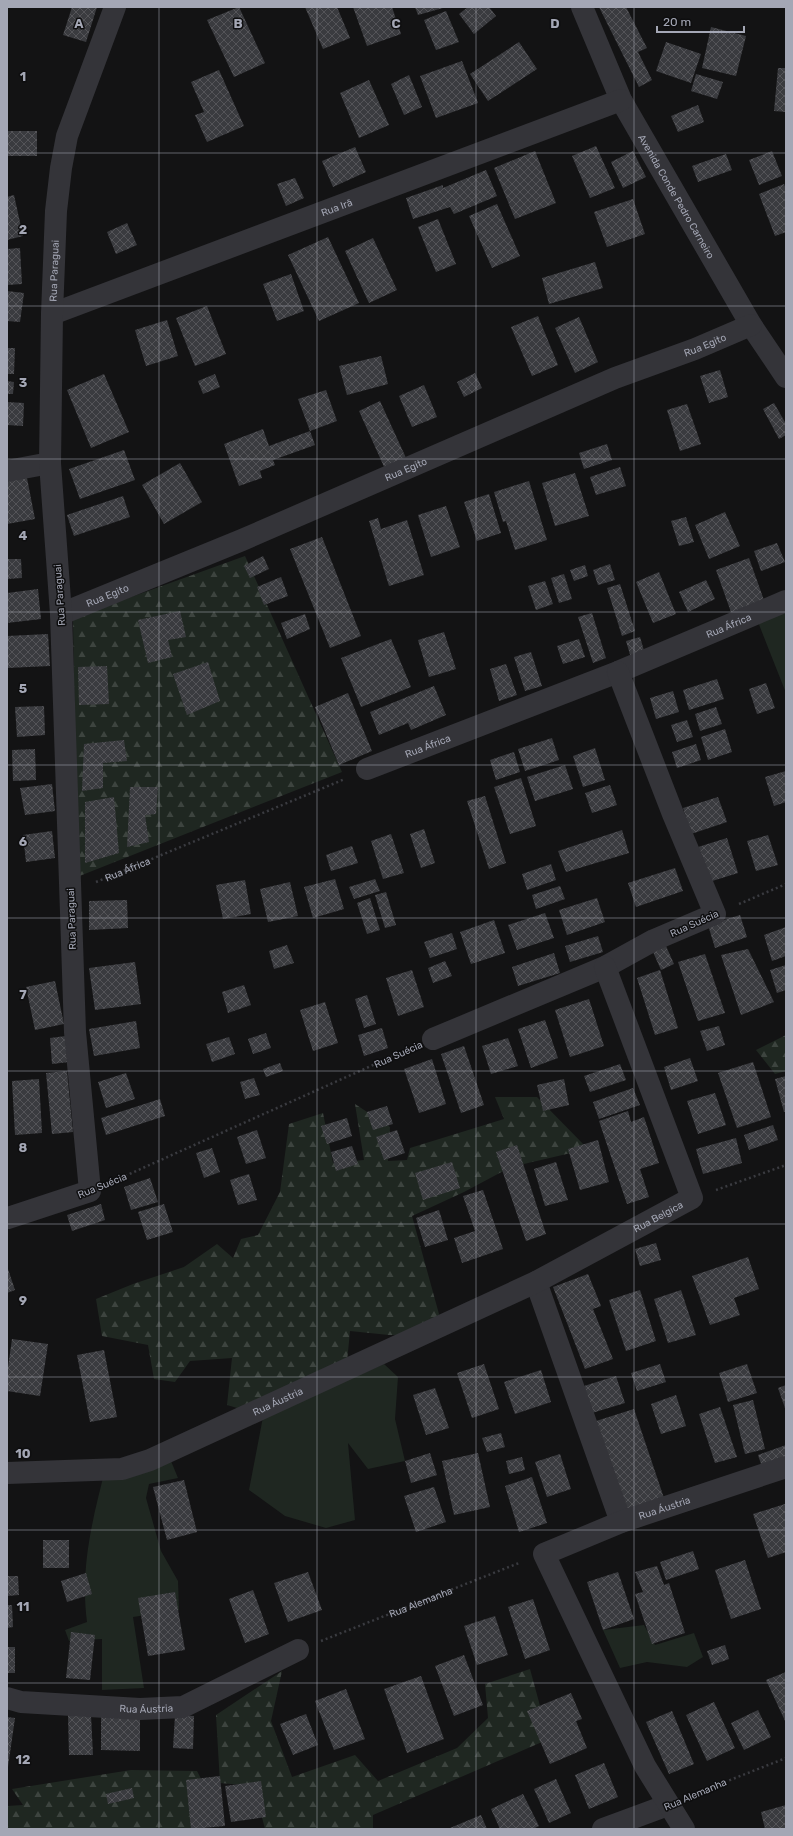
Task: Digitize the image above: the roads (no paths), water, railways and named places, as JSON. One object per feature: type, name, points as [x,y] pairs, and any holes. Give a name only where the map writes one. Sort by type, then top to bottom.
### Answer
[{"type":"street","name":"Rua Paraguai","points":[[90,1192],[75,1032],[61,614],[50,463],[52,314],[56,211],[63,155],[67,136],[115,7]]},
{"type":"street","name":"Avenida Conde Pedro Carneiro","points":[[582,7],[621,100],[751,325],[786,377]]},
{"type":"street","name":"Rua Irã","points":[[52,314],[621,100]]},
{"type":"street","name":"Rua Egito","points":[[61,614],[242,540],[615,378],[695,349],[751,325]]},
{"type":"street","points":[[7,471],[50,463]]},
{"type":"street","name":"Rua África","points":[[367,769],[618,672],[786,602]]},
{"type":"street","name":"Rua Suécia","points":[[433,1039],[604,967],[654,940],[714,914],[673,814],[618,672]]},
{"type":"street","name":"Rua Belgica","points":[[536,1282],[692,1198],[604,967]]},
{"type":"street","name":"Rua Suécia","points":[[8,1218],[90,1192]]},
{"type":"street","points":[[536,1282],[621,1522]]},
{"type":"street","name":"Rua Áustria","points":[[7,1473],[122,1469],[150,1460],[536,1282]]},
{"type":"street","name":"Rua Áustria","points":[[668,1805],[645,1766],[544,1554],[621,1522],[786,1467]]},
{"type":"street","name":"Rua Áustria","points":[[7,1698],[21,1702],[140,1709],[183,1707],[298,1650]]},
{"type":"street","points":[[668,1805],[684,1829]]},
{"type":"street","name":"Rua Alemanha","points":[[603,1829],[668,1805]]}]
